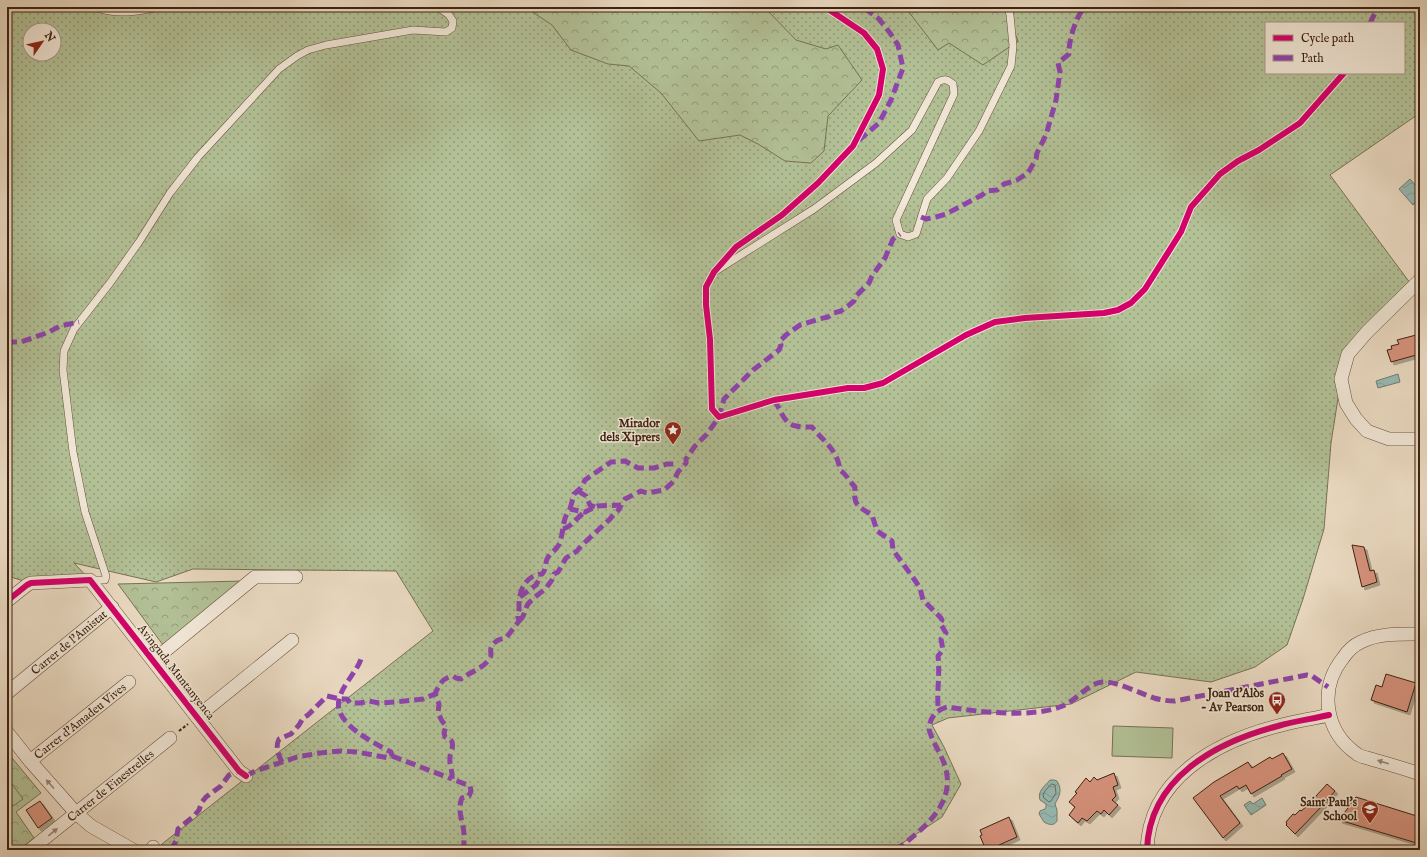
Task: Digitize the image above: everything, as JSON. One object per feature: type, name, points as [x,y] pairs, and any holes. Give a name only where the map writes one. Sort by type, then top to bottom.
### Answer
[{"type":"street","points":[[1420,280],[1367,332],[1348,354],[1340,379],[1346,403],[1356,419],[1368,431],[1389,439],[1420,439]]},
{"type":"street","points":[[154,660],[256,577],[296,577]]},
{"type":"street","points":[[7,601],[31,583],[90,580]]},
{"type":"street","name":"Avinguda Muntanyenca","points":[[90,580],[154,660],[195,719],[239,771],[246,776]]},
{"type":"street","name":"Carrer de l'Amistat","points":[[7,693],[112,607]]},
{"type":"street","points":[[1420,634],[1379,635],[1359,642],[1336,666],[1328,687],[1327,706],[1329,715],[1339,737],[1358,754],[1420,774]]},
{"type":"street","points":[[195,719],[292,640]]},
{"type":"street","name":"Carrer d'Amadeu Vives","points":[[30,761],[130,682]]},
{"type":"street","points":[[1147,850],[1147,841],[1152,819],[1160,802],[1170,786],[1198,759],[1240,738],[1279,725],[1329,715]]},
{"type":"street","points":[[7,732],[30,761],[76,813],[91,826],[133,850]]},
{"type":"street","name":"Carrer de Finestrelles","points":[[30,850],[170,738]]},
{"type":"lane","points":[[96,7],[122,12],[161,7]]},
{"type":"lane","points":[[90,580],[105,580],[106,576],[85,512],[73,452],[63,370],[64,351],[70,336],[131,253],[170,193],[198,157],[279,69],[297,56],[316,47],[413,30],[446,32],[452,28],[453,21],[449,15],[438,7]]},
{"type":"lane","points":[[714,272],[814,209],[876,163],[912,130],[938,82],[942,79],[948,80],[953,84],[954,94],[896,220],[900,234],[908,238],[916,234],[927,199],[947,178],[979,131],[1011,66],[1013,46],[1008,7]]},
{"type":"path","points":[[170,738],[195,719]]},
{"type":"green space","points":[[7,7],[1420,7],[1420,113],[1330,175],[1413,287],[1367,332],[1341,379],[1331,443],[1324,529],[1303,599],[1287,645],[1255,667],[1211,682],[1136,672],[1071,704],[948,718],[932,725],[961,784],[942,817],[892,850],[160,850],[162,844],[433,631],[396,571],[193,569],[156,582],[74,563],[90,580],[31,583],[7,576]]},
{"type":"green space","points":[[525,7],[761,7],[769,12],[796,40],[826,49],[838,45],[862,80],[828,116],[824,151],[811,163],[785,161],[758,144],[740,135],[699,141],[661,93],[629,66],[608,64],[571,50],[552,25]]},
{"type":"green space","points":[[905,7],[1005,7],[1018,41],[983,65],[949,43],[938,50]]},
{"type":"green space","points":[[244,581],[163,645],[118,584]]},
{"type":"green space","points":[[1113,726],[1173,728],[1172,758],[1112,756]]},
{"type":"green space","points":[[12,758],[41,793],[16,812],[34,838],[19,850],[7,850],[7,763]]},
{"type":"green space","points":[[7,777],[23,799],[13,806],[7,798]]},
{"type":"water","points":[[1410,179],[1420,191],[1420,199],[1413,205],[1399,189]]},
{"type":"water","points":[[1398,374],[1400,382],[1378,388],[1376,381]]},
{"type":"water","points":[[1050,780],[1057,781],[1060,788],[1059,796],[1055,804],[1057,810],[1057,821],[1054,824],[1044,822],[1039,814],[1040,811],[1045,809],[1046,804],[1040,800],[1039,797],[1042,789]]},
{"type":"water","points":[[1262,798],[1266,805],[1251,815],[1244,805],[1250,801],[1253,804]]},
{"type":"building","points":[[1420,334],[1420,354],[1391,362],[1387,350],[1392,349],[1391,346],[1399,344],[1397,340]]},
{"type":"building","points":[[1352,545],[1364,547],[1370,571],[1374,570],[1377,582],[1362,587]]},
{"type":"building","points":[[1386,674],[1416,683],[1407,712],[1371,700],[1376,685],[1382,687]]},
{"type":"building","points":[[1283,753],[1292,769],[1281,775],[1282,776],[1251,794],[1246,785],[1239,789],[1237,786],[1220,796],[1240,823],[1223,838],[1193,798],[1214,782],[1248,762],[1252,768],[1270,757],[1272,759]]},
{"type":"building","points":[[1114,773],[1118,785],[1113,787],[1116,796],[1112,800],[1118,805],[1109,815],[1104,810],[1101,814],[1097,811],[1087,821],[1082,818],[1078,823],[1069,815],[1075,807],[1069,802],[1077,793],[1075,792],[1086,778],[1090,782],[1094,777],[1097,780]]},
{"type":"building","points":[[1327,784],[1335,791],[1295,834],[1286,825],[1286,822],[1293,814],[1295,815],[1306,807]]},
{"type":"building","points":[[1356,797],[1420,817],[1420,844],[1339,820]]},
{"type":"building","points":[[40,801],[52,818],[38,828],[26,810]]},
{"type":"building","points":[[1009,817],[1017,837],[991,850],[986,850],[980,836],[982,835],[980,830]]},
{"type":"marked path","points":[[859,140],[879,123],[891,100],[903,68],[898,45],[879,19],[863,7]]},
{"type":"marked path","points":[[921,217],[926,219],[946,214],[987,191],[997,190],[1004,184],[1017,180],[1028,173],[1036,159],[1037,153],[1046,135],[1056,100],[1060,72],[1058,63],[1069,54],[1073,29],[1085,7]]},
{"type":"marked path","points":[[1370,22],[1378,7]]},
{"type":"marked path","points":[[465,850],[460,803],[462,798],[469,796],[471,791],[470,786],[452,779],[450,760],[452,742],[445,737],[444,733],[446,726],[438,713],[439,704],[435,694],[440,685],[446,678],[453,676],[461,679],[484,665],[491,657],[491,648],[495,642],[506,638],[519,621],[519,598],[525,583],[532,577],[542,574],[545,569],[547,559],[559,544],[564,521],[570,509],[585,512],[597,506],[621,505],[625,499],[641,491],[647,493],[664,490],[674,481],[678,472],[686,463],[686,459],[695,446],[707,434],[719,417],[724,399],[753,370],[779,350],[781,345],[780,341],[786,335],[800,325],[828,317],[841,311],[854,301],[856,296],[869,283],[872,276],[885,258],[893,239],[900,234]]},
{"type":"marked path","points":[[7,342],[21,342],[49,332],[60,326],[79,322]]},
{"type":"marked path","points":[[774,400],[788,422],[796,426],[812,427],[830,447],[836,457],[840,470],[855,487],[856,502],[863,510],[872,515],[877,531],[892,541],[893,550],[920,588],[923,600],[941,618],[942,620],[940,623],[946,633],[941,639],[943,650],[938,656],[938,706],[940,709]]},
{"type":"marked path","points":[[570,509],[574,494],[581,488],[585,480],[611,462],[625,461],[638,468],[654,468],[667,464],[677,464]]},
{"type":"marked path","points":[[578,491],[586,496],[590,505],[595,507]]},
{"type":"marked path","points":[[519,621],[522,618],[528,604],[546,589],[554,574],[558,572],[566,558],[577,551],[610,519],[621,505]]},
{"type":"marked path","points":[[563,529],[569,526],[585,512]]},
{"type":"marked path","points":[[520,597],[536,585],[541,576]]},
{"type":"marked path","points":[[246,776],[255,771],[297,757],[320,753],[341,751],[357,752],[389,758],[392,756],[391,752],[365,738],[348,724],[342,717],[339,708],[339,700],[341,695],[361,659]]},
{"type":"marked path","points":[[896,850],[916,834],[935,815],[942,804],[946,792],[947,780],[945,766],[929,729],[932,718],[943,708],[947,707],[1004,713],[1048,710],[1065,705],[1086,689],[1102,682],[1113,683],[1154,698],[1172,701],[1307,675],[1312,676],[1328,687]]},
{"type":"marked path","points":[[282,762],[277,745],[279,739],[291,734],[303,718],[327,696],[347,699],[350,703],[369,701],[379,703],[423,699],[435,694]]},
{"type":"marked path","points":[[392,756],[452,779]]},
{"type":"marked path","points":[[171,850],[176,841],[178,829],[194,816],[206,797],[221,786],[229,775],[239,771]]},
{"type":"cycle path","points":[[825,7],[864,33],[877,49],[883,69],[879,95],[853,146],[818,183],[782,215],[736,247],[714,272],[706,287],[706,305],[710,339],[712,409],[719,417],[774,400],[848,388],[864,388],[883,383],[966,335],[995,322],[1025,318],[1104,313],[1118,310],[1131,303],[1145,289],[1181,232],[1191,207],[1220,174],[1238,161],[1259,150],[1300,123],[1343,74]]},
{"type":"cycle path","points":[[7,601],[31,583],[90,580],[239,771],[246,776]]},
{"type":"cycle path","points":[[1147,850],[1151,825],[1160,802],[1173,783],[1190,767],[1210,753],[1255,733],[1284,724],[1329,715]]},
{"type":"place","name":"Mirador dels Xiprers","points":[[673,445]]},
{"type":"place","name":"Joan d'Alòs - Av Pearson","points":[[1277,715]]},
{"type":"place","name":"Saint Paul's School","points":[[1370,824]]}]
